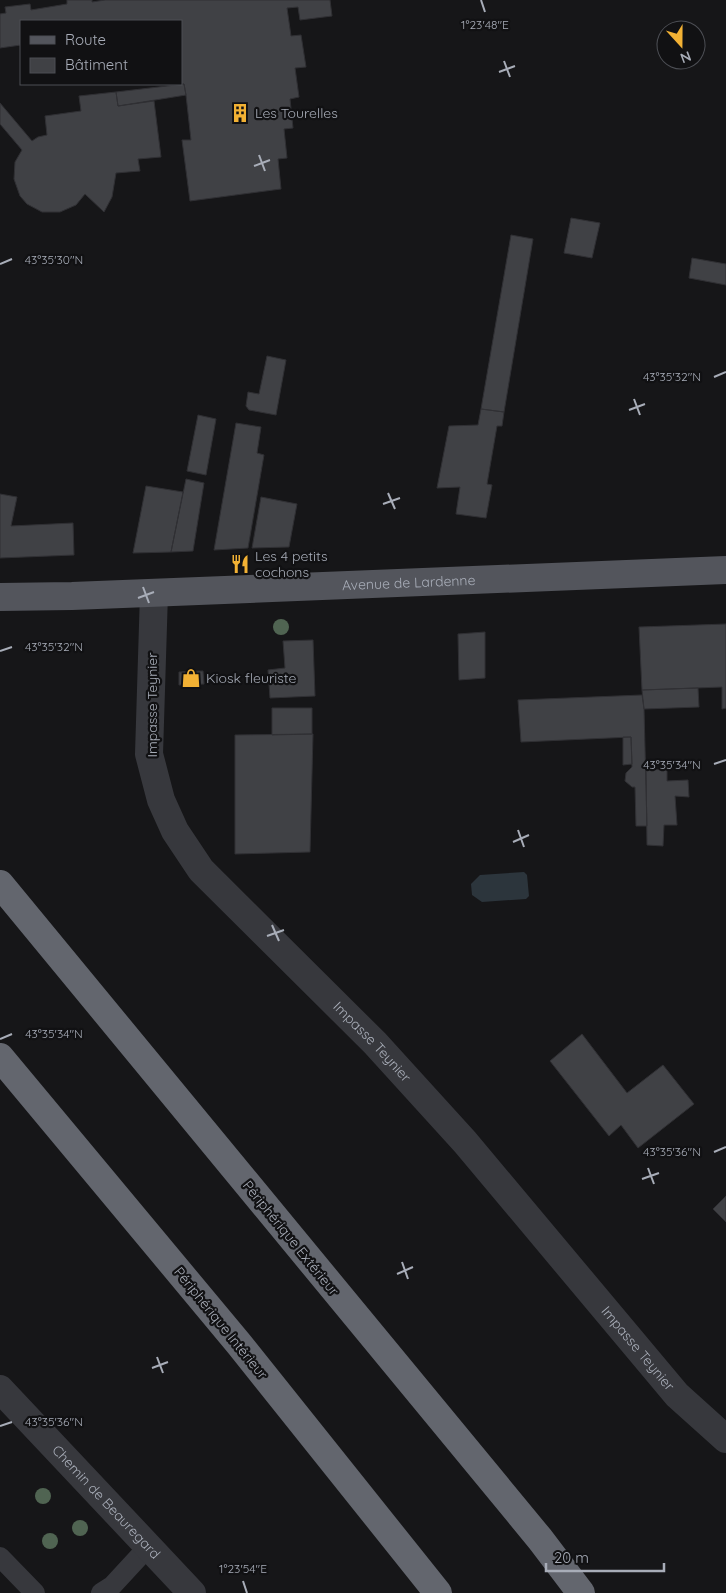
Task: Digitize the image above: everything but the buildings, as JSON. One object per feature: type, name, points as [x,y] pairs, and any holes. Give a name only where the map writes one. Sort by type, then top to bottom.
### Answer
[{"type":"highway","name":"Périphérique Extérieur","points":[[0,884],[540,1539],[581,1593]]},
{"type":"highway","name":"Périphérique Intérieur","points":[[0,1056],[239,1344],[438,1593]]},
{"type":"main road","name":"Avenue de Lardenne","points":[[0,597],[154,593],[726,570]]},
{"type":"street","name":"Impasse Teynier","points":[[154,593],[149,754],[164,808],[175,831],[201,870],[375,1044],[465,1142],[677,1395],[726,1439]]},
{"type":"street","name":"Chemin de Beauregard","points":[[0,1389],[192,1593]]},
{"type":"lane","points":[[101,1593],[112,1586],[148,1547]]},
{"type":"lane","points":[[0,1557],[35,1593]]},
{"type":"shaded area","points":[[524,872],[527,875],[529,896],[526,899],[482,902],[472,895],[471,884],[480,875]]},
{"type":"place","name":"Les Tourelles","points":[[240,113]]},
{"type":"place","name":"Les 4 petits cochons","points":[[240,564]]},
{"type":"place","name":"Kiosk fleuriste","points":[[191,678]]}]
